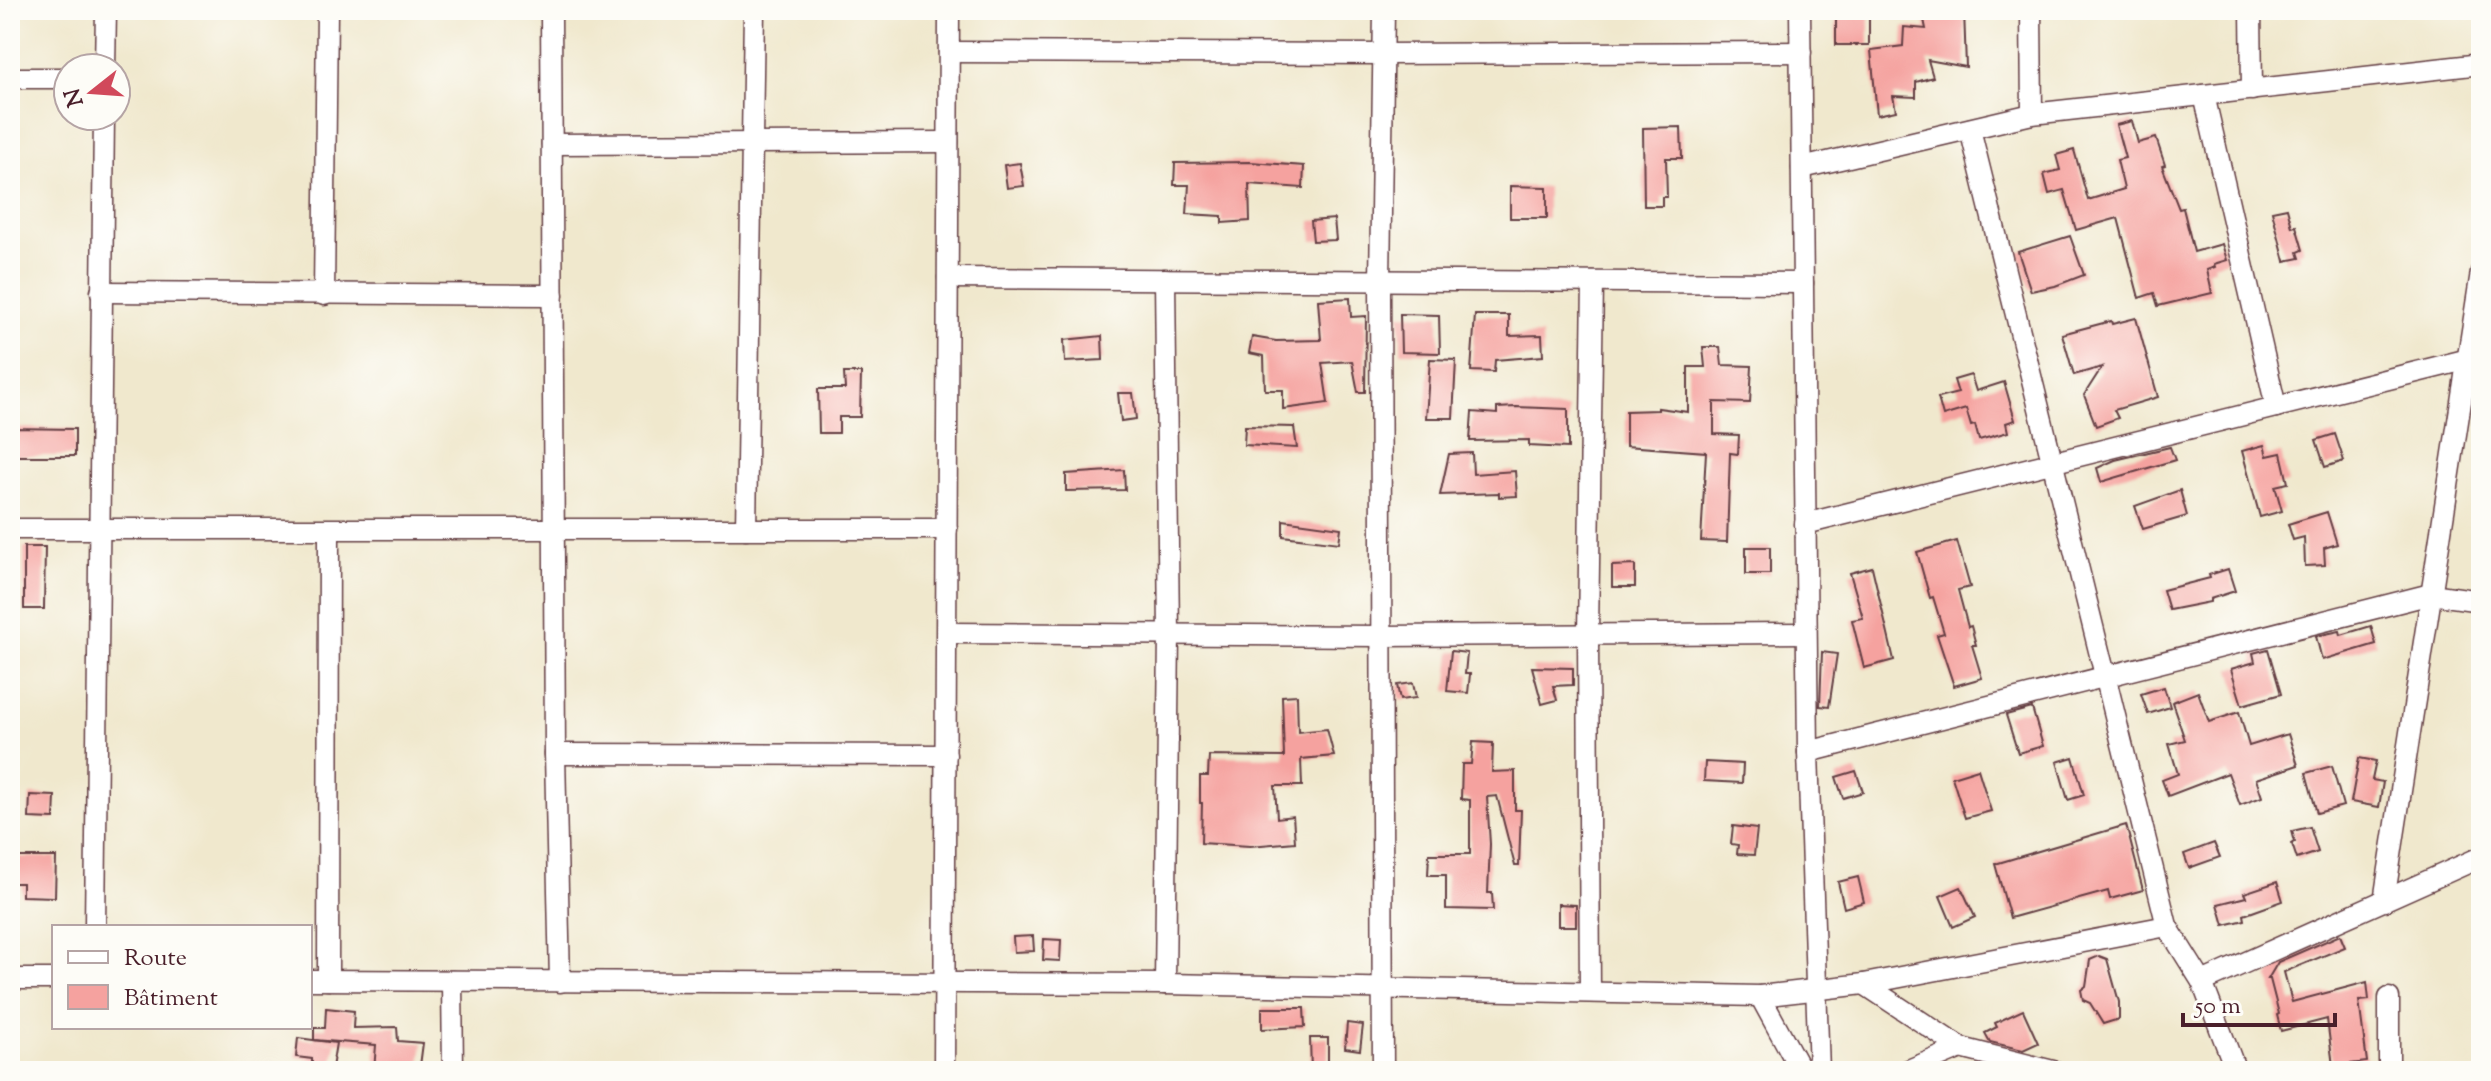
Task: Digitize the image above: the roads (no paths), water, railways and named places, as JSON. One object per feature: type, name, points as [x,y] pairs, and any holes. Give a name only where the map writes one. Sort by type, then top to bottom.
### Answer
[{"type":"street","points":[[105,52],[106,10]]},
{"type":"street","points":[[324,295],[327,10]]},
{"type":"street","points":[[551,10],[555,754],[560,982]]},
{"type":"street","points":[[746,529],[754,10]]},
{"type":"street","points":[[944,1071],[949,10]]},
{"type":"street","points":[[1383,1071],[1380,280],[1384,10]]},
{"type":"street","points":[[1800,10],[1808,752],[1819,1071]]},
{"type":"street","points":[[2031,10],[2032,114]]},
{"type":"street","points":[[2251,10],[2252,90]]},
{"type":"street","points":[[949,52],[1801,52]]},
{"type":"street","points":[[1802,168],[2032,114],[2481,64]]},
{"type":"street","points":[[10,78],[52,78]]},
{"type":"street","points":[[2204,95],[2276,407]]},
{"type":"street","points":[[1970,129],[2167,926],[2202,982],[2236,1071]]},
{"type":"street","points":[[95,925],[104,132]]},
{"type":"street","points":[[552,144],[948,142]]},
{"type":"street","points":[[2384,901],[2431,594],[2474,358],[2481,272]]},
{"type":"street","points":[[948,278],[1803,283]]},
{"type":"street","points":[[1165,279],[1169,634],[1165,984]]},
{"type":"street","points":[[1590,992],[1588,635],[1593,282]]},
{"type":"street","points":[[101,292],[553,295]]},
{"type":"street","points":[[1805,524],[2474,358]]},
{"type":"street","points":[[10,529],[947,529]]},
{"type":"street","points":[[329,530],[319,980],[1165,984],[1760,996],[1864,984],[2167,926]]},
{"type":"street","points":[[1808,752],[2431,594],[2481,601]]},
{"type":"street","points":[[947,633],[1380,636],[1806,633]]},
{"type":"street","points":[[555,754],[946,755]]},
{"type":"street","points":[[2202,982],[2481,857]]},
{"type":"street","points":[[10,979],[52,979]]},
{"type":"street","points":[[452,981],[453,1071]]},
{"type":"street","points":[[1864,984],[1961,1048],[2053,1071]]},
{"type":"street","points":[[1760,996],[1801,1071]]},
{"type":"street","points":[[2389,998],[2389,1071]]},
{"type":"street","points":[[1906,1071],[1961,1048]]}]
